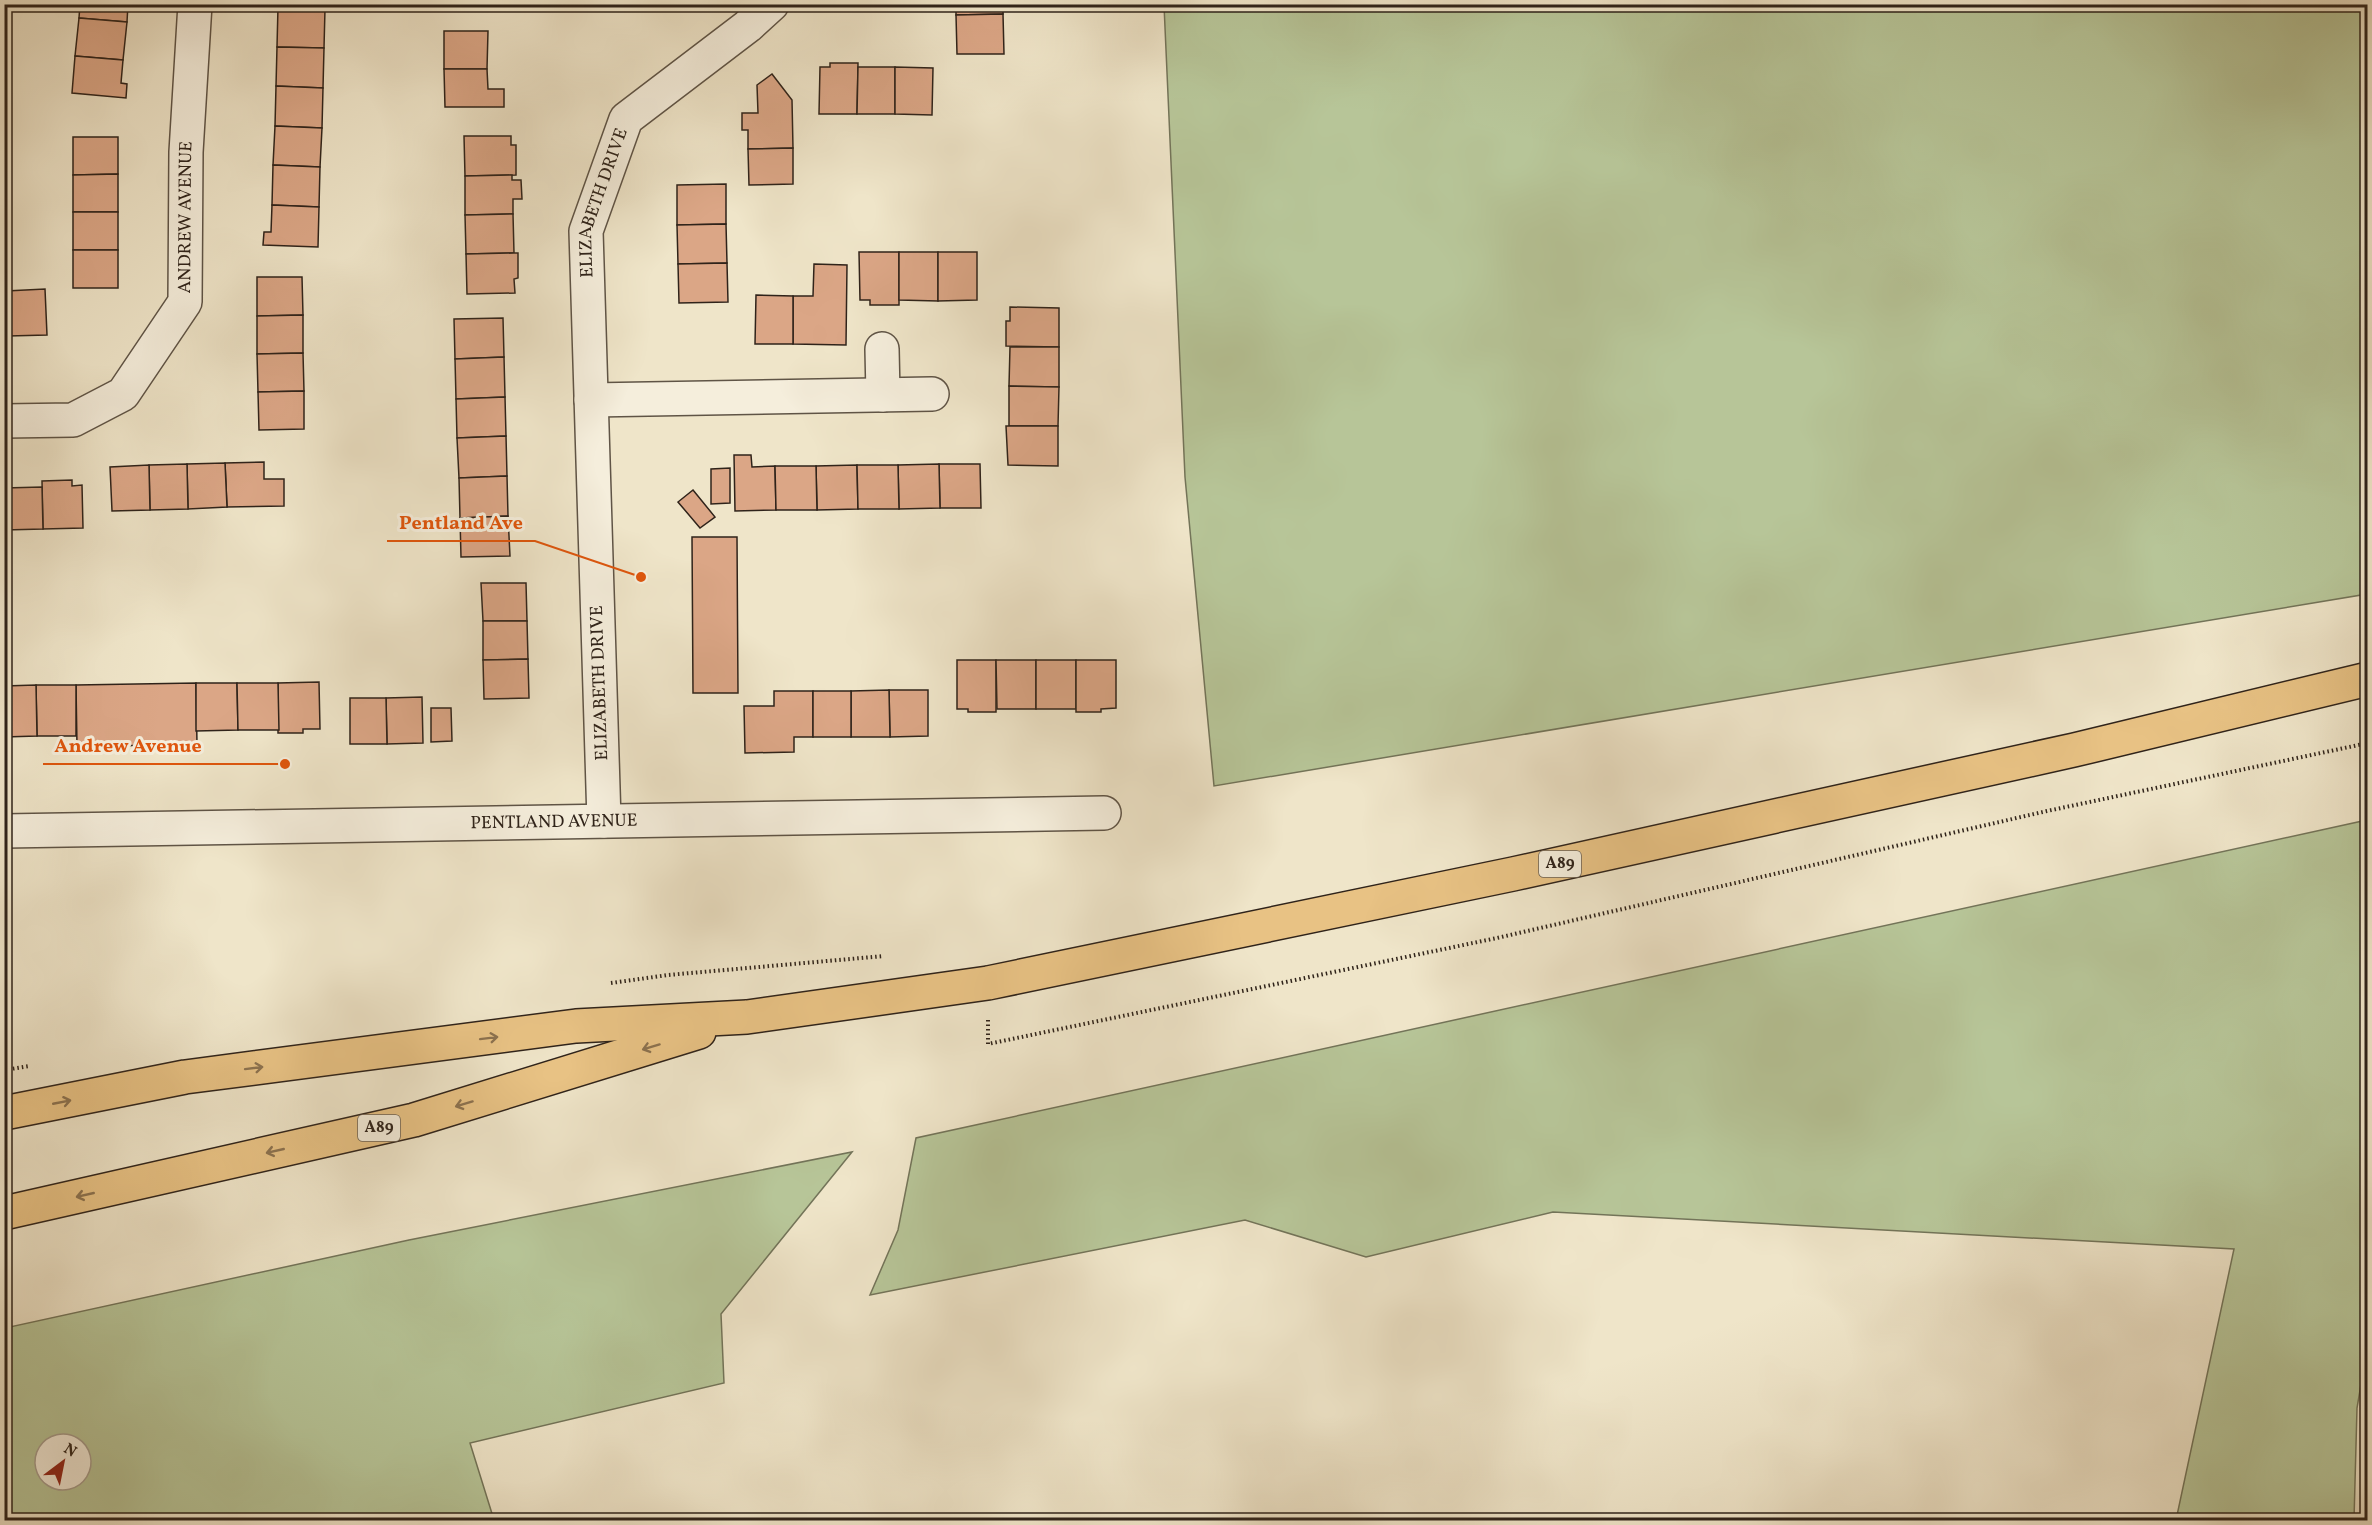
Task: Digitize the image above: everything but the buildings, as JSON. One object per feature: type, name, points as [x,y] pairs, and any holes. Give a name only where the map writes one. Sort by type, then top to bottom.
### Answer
[{"type":"main road","name":"A89","points":[[4,1113],[185,1077],[576,1026],[747,1017],[988,983],[1467,884],[2074,750],[2367,679]]},
{"type":"main road","name":"A89","points":[[4,1213],[414,1120],[747,1017]]},
{"type":"street","name":"ANDREW AVENUE","points":[[4,422],[73,420],[123,394],[185,302],[186,152],[195,4]]},
{"type":"street","name":"ELIZABETH DRIVE","points":[[604,821],[586,231],[626,119],[748,26],[772,4]]},
{"type":"street","points":[[882,348],[883,395]]},
{"type":"street","points":[[591,400],[932,394]]},
{"type":"street","name":"PENTLAND AVENUE","points":[[4,831],[1104,813]]},
{"type":"green space","points":[[1164,5],[2367,5],[2367,594],[1214,786],[1185,477]]},
{"type":"green space","points":[[2367,820],[2368,1343],[2357,1408],[2354,1520],[2176,1520],[2234,1249],[1553,1212],[1366,1257],[1245,1220],[870,1295],[898,1230],[916,1138]]},
{"type":"green space","points":[[852,1152],[721,1314],[724,1383],[470,1443],[494,1520],[5,1520],[5,1328],[409,1240]]},
{"type":"place","name":"Pentland Ave","points":[[641,577]]},
{"type":"place","name":"Andrew Avenue","points":[[285,764]]}]
